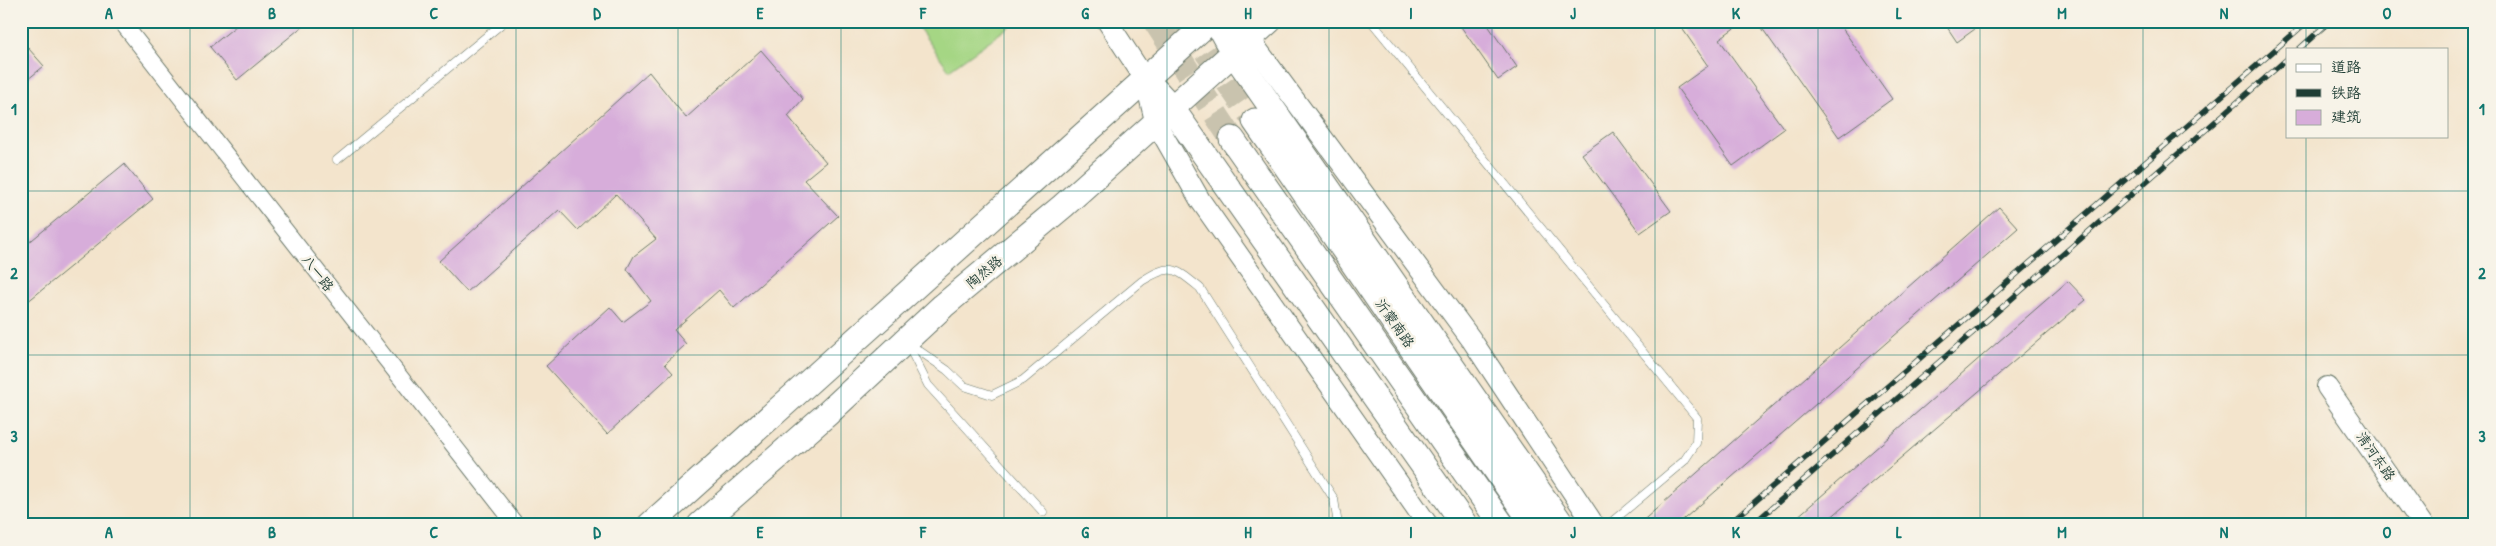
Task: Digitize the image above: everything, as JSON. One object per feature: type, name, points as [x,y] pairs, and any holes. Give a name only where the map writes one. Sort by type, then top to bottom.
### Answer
[{"type":"main road","points":[[650,525],[1210,21]]},
{"type":"main road","points":[[1216,21],[1241,45],[1562,525]]},
{"type":"main road","name":"陶然路","points":[[700,525],[906,342],[943,306],[1063,206],[1163,114],[1269,21]]},
{"type":"main road","points":[[1145,79],[1163,114],[1465,525]]},
{"type":"main road","name":"沂蒙南路","points":[[1255,121],[1534,525]]},
{"type":"main road","name":"沂蒙南路","points":[[1232,139],[1502,525]]},
{"type":"street","name":"八一路","points":[[121,21],[516,525]]},
{"type":"street","points":[[1107,21],[1145,79]]},
{"type":"street","points":[[1221,21],[1470,339],[1600,522]]},
{"type":"street","points":[[1163,114],[1200,200],[1428,525]]},
{"type":"street","name":"清河东路","points":[[2327,387],[2423,525]]},
{"type":"lane","points":[[337,160],[505,21]]},
{"type":"lane","points":[[1371,21],[1697,418],[1696,443],[1684,461],[1600,522]]},
{"type":"lane","points":[[906,342],[946,370],[964,386],[992,395],[1023,380],[1142,281],[1161,269],[1179,271],[1200,288],[1334,499],[1338,525]]},
{"type":"lane","points":[[906,342],[928,385],[1043,512]]},
{"type":"green space","points":[[914,21],[1017,21],[949,70]]},
{"type":"building","points":[[242,21],[309,21],[237,80],[210,47]]},
{"type":"building","points":[[1457,21],[1485,21],[1517,67],[1498,80]]},
{"type":"building","points":[[1677,21],[1744,21],[1719,39],[1784,129],[1733,166],[1677,88],[1708,66]]},
{"type":"building","points":[[1757,21],[1837,21],[1892,99],[1839,137]]},
{"type":"building","points":[[1943,21],[1986,21],[1957,42]]},
{"type":"building","points":[[21,40],[44,66],[21,85]]},
{"type":"building","points":[[761,50],[803,99],[788,116],[826,162],[804,180],[838,216],[734,308],[719,290],[674,330],[686,344],[665,364],[673,373],[607,434],[546,366],[610,307],[623,322],[651,301],[627,269],[634,256],[656,239],[616,194],[578,230],[559,210],[467,292],[439,261],[649,72],[686,118]]},
{"type":"building","points":[[1613,132],[1671,211],[1640,233],[1582,154]]},
{"type":"building","points":[[124,164],[153,199],[21,307],[21,249]]},
{"type":"building","points":[[1999,207],[2018,228],[1677,525],[1638,525]]},
{"type":"building","points":[[2068,281],[2086,300],[1822,525],[1788,525]]},
{"type":"tunnel","points":[[1155,21],[1232,139]]},
{"type":"tunnel","points":[[1185,21],[1255,121]]},
{"type":"railway","points":[[1728,525],[2308,21]]},
{"type":"railway","points":[[2300,48],[2330,21]]},
{"type":"railway","points":[[1752,525],[2286,60]]}]
